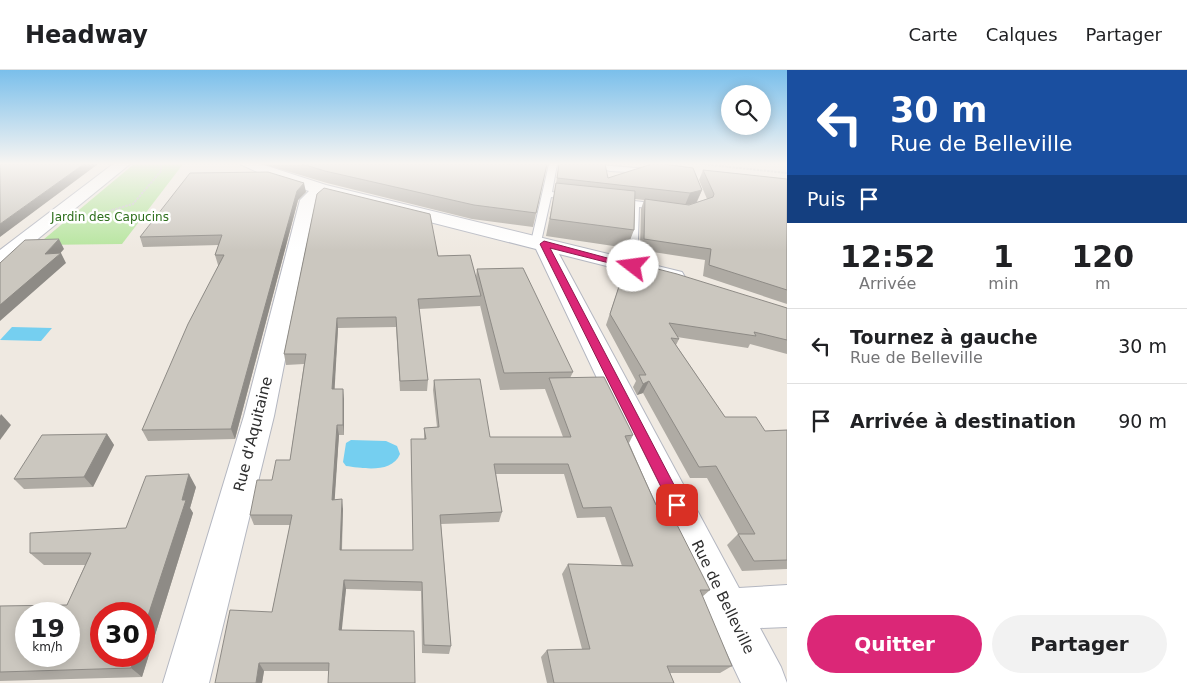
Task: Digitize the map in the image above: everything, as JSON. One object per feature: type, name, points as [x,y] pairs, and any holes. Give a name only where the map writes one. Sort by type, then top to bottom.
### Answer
[{"type":"street","points":[[0,260],[86,193]]},
{"type":"street","name":"Rue d'Aquitaine","points":[[186,683],[259,416],[308,200],[317,193]]},
{"type":"street","points":[[336,193],[688,281]]},
{"type":"street","name":"Rue de Belleville","points":[[540,243],[730,609],[766,683]]},
{"type":"street","points":[[730,609],[787,606]]},
{"type":"lane","points":[[540,243],[548,194],[577,198]]},
{"type":"lane","points":[[606,201],[665,208]]},
{"type":"lane","points":[[633,266],[635,204]]},
{"type":"path","points":[[88,216],[105,214],[133,204],[143,193]]},
{"type":"green space","name":"Jardin des Capucins","points":[[100,193],[161,193],[122,244],[37,245]]},
{"type":"water","points":[[12,327],[52,328],[41,341],[0,340]]},
{"type":"water","points":[[351,440],[386,441],[397,446],[400,454],[390,465],[384,467],[346,466],[343,462],[346,443]]},
{"type":"building","points":[[0,193],[44,193],[0,224]]},
{"type":"building","points":[[175,193],[297,193],[231,429],[142,430],[188,324],[224,255],[215,255],[222,235],[140,237]]},
{"type":"building","points":[[343,193],[430,214],[438,256],[470,255],[481,296],[418,299],[428,380],[400,381],[396,317],[337,318],[332,389],[343,389],[343,425],[337,425],[332,500],[342,499],[340,550],[413,550],[411,439],[426,439],[424,428],[439,427],[434,380],[480,379],[490,437],[571,437],[549,378],[604,377],[633,435],[625,436],[656,505],[667,505],[710,590],[700,590],[732,666],[667,666],[674,683],[554,683],[547,650],[590,649],[568,564],[633,566],[611,507],[583,508],[568,464],[494,464],[502,512],[440,515],[451,646],[424,645],[422,582],[344,580],[339,630],[414,631],[415,683],[328,683],[329,663],[259,663],[256,683],[215,683],[230,610],[272,612],[292,515],[250,515],[257,480],[272,480],[276,460],[290,460],[306,354],[284,354],[317,194]]},
{"type":"building","points":[[420,193],[541,193],[536,213],[474,205]]},
{"type":"building","points":[[554,193],[635,193],[634,230],[550,219]]},
{"type":"building","points":[[713,193],[787,193],[787,290],[709,265],[711,249],[644,239],[645,199],[689,205],[713,197]]},
{"type":"building","points":[[59,239],[45,254],[61,253],[0,305],[0,263],[25,240]]},
{"type":"building","points":[[650,267],[787,308],[787,340],[754,332],[756,336],[669,323],[679,339],[671,338],[725,417],[756,417],[765,431],[787,430],[787,560],[754,561],[738,534],[755,534],[716,466],[699,467],[649,381],[643,384],[639,375],[646,375],[610,314],[625,268]]},
{"type":"building","points":[[523,268],[573,372],[504,373],[477,269]]},
{"type":"building","points":[[107,434],[84,477],[14,479],[42,435]]},
{"type":"building","points":[[189,474],[182,500],[186,500],[153,602],[90,602],[90,667],[131,668],[0,672],[0,606],[15,606],[15,667],[80,667],[80,602],[68,602],[91,553],[30,553],[30,533],[126,528],[146,476]]},
{"type":"route","points":[[633,266],[544,244],[677,505]]}]
